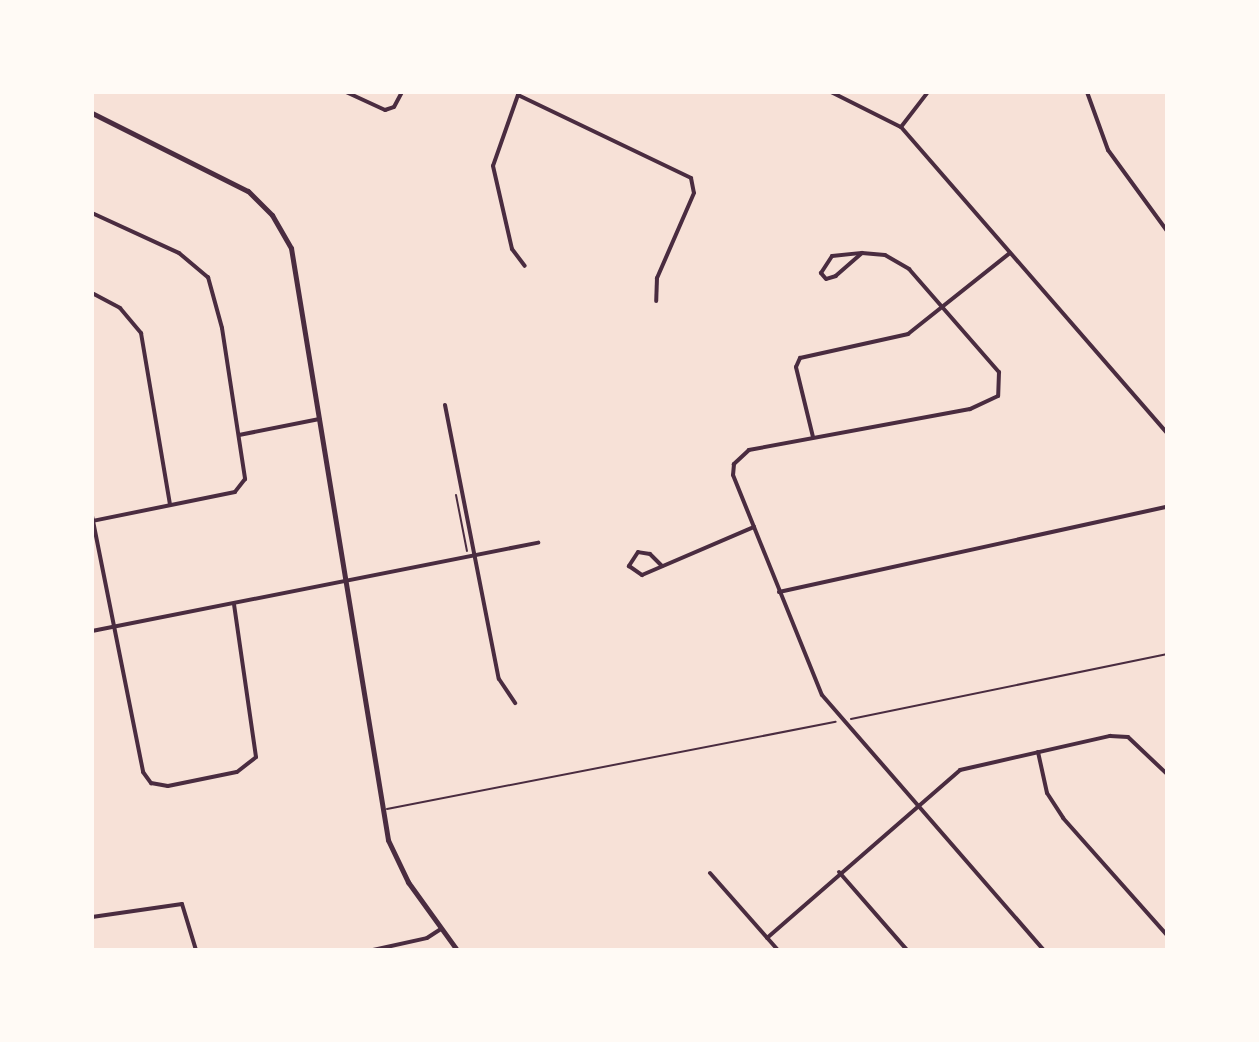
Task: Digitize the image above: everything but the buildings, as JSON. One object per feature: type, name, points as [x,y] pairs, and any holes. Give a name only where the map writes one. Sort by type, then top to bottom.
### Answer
[{"type":"street","points":[[346,92],[385,110],[394,107],[402,92]]},
{"type":"street","points":[[831,92],[901,127],[1167,433]]},
{"type":"street","points":[[901,127],[928,92]]},
{"type":"street","points":[[1087,92],[1108,150],[1167,231]]},
{"type":"street","points":[[525,266],[512,249],[493,166],[519,94],[691,178],[694,193],[657,278],[656,301]]},
{"type":"street","points":[[92,113],[222,174],[272,215],[296,264],[382,810],[394,860],[457,950]]},
{"type":"street","points":[[92,213],[179,253],[208,277],[239,435],[242,487],[92,519],[143,772],[151,783],[168,786],[248,769],[256,757],[234,605]]},
{"type":"street","points":[[862,253],[836,276],[826,279],[821,273],[832,256],[862,253],[885,255],[909,269],[946,306],[999,372],[998,396],[970,409],[749,450],[734,464],[754,527],[810,674],[840,721],[1044,950]]},
{"type":"street","points":[[813,437],[796,367],[800,358],[908,334],[1010,253]]},
{"type":"street","points":[[92,293],[127,313],[141,333],[170,504]]},
{"type":"street","points":[[445,405],[499,679],[515,703]]},
{"type":"street","points":[[239,435],[321,419]]},
{"type":"street","points":[[779,592],[1167,507]]},
{"type":"street","points":[[662,566],[650,554],[638,552],[629,566],[638,575],[662,566],[754,527]]},
{"type":"street","points":[[92,631],[538,543]]},
{"type":"street","points":[[767,938],[914,806],[960,770],[1110,736],[1128,737],[1167,774]]},
{"type":"street","points":[[1038,752],[1047,793],[1063,818],[1167,935]]},
{"type":"street","points":[[839,872],[907,950]]},
{"type":"street","points":[[710,873],[778,950]]},
{"type":"street","points":[[92,917],[182,904],[196,950]]},
{"type":"street","points":[[373,950],[416,941],[441,929]]},
{"type":"path","points":[[382,810],[1167,654]]}]
